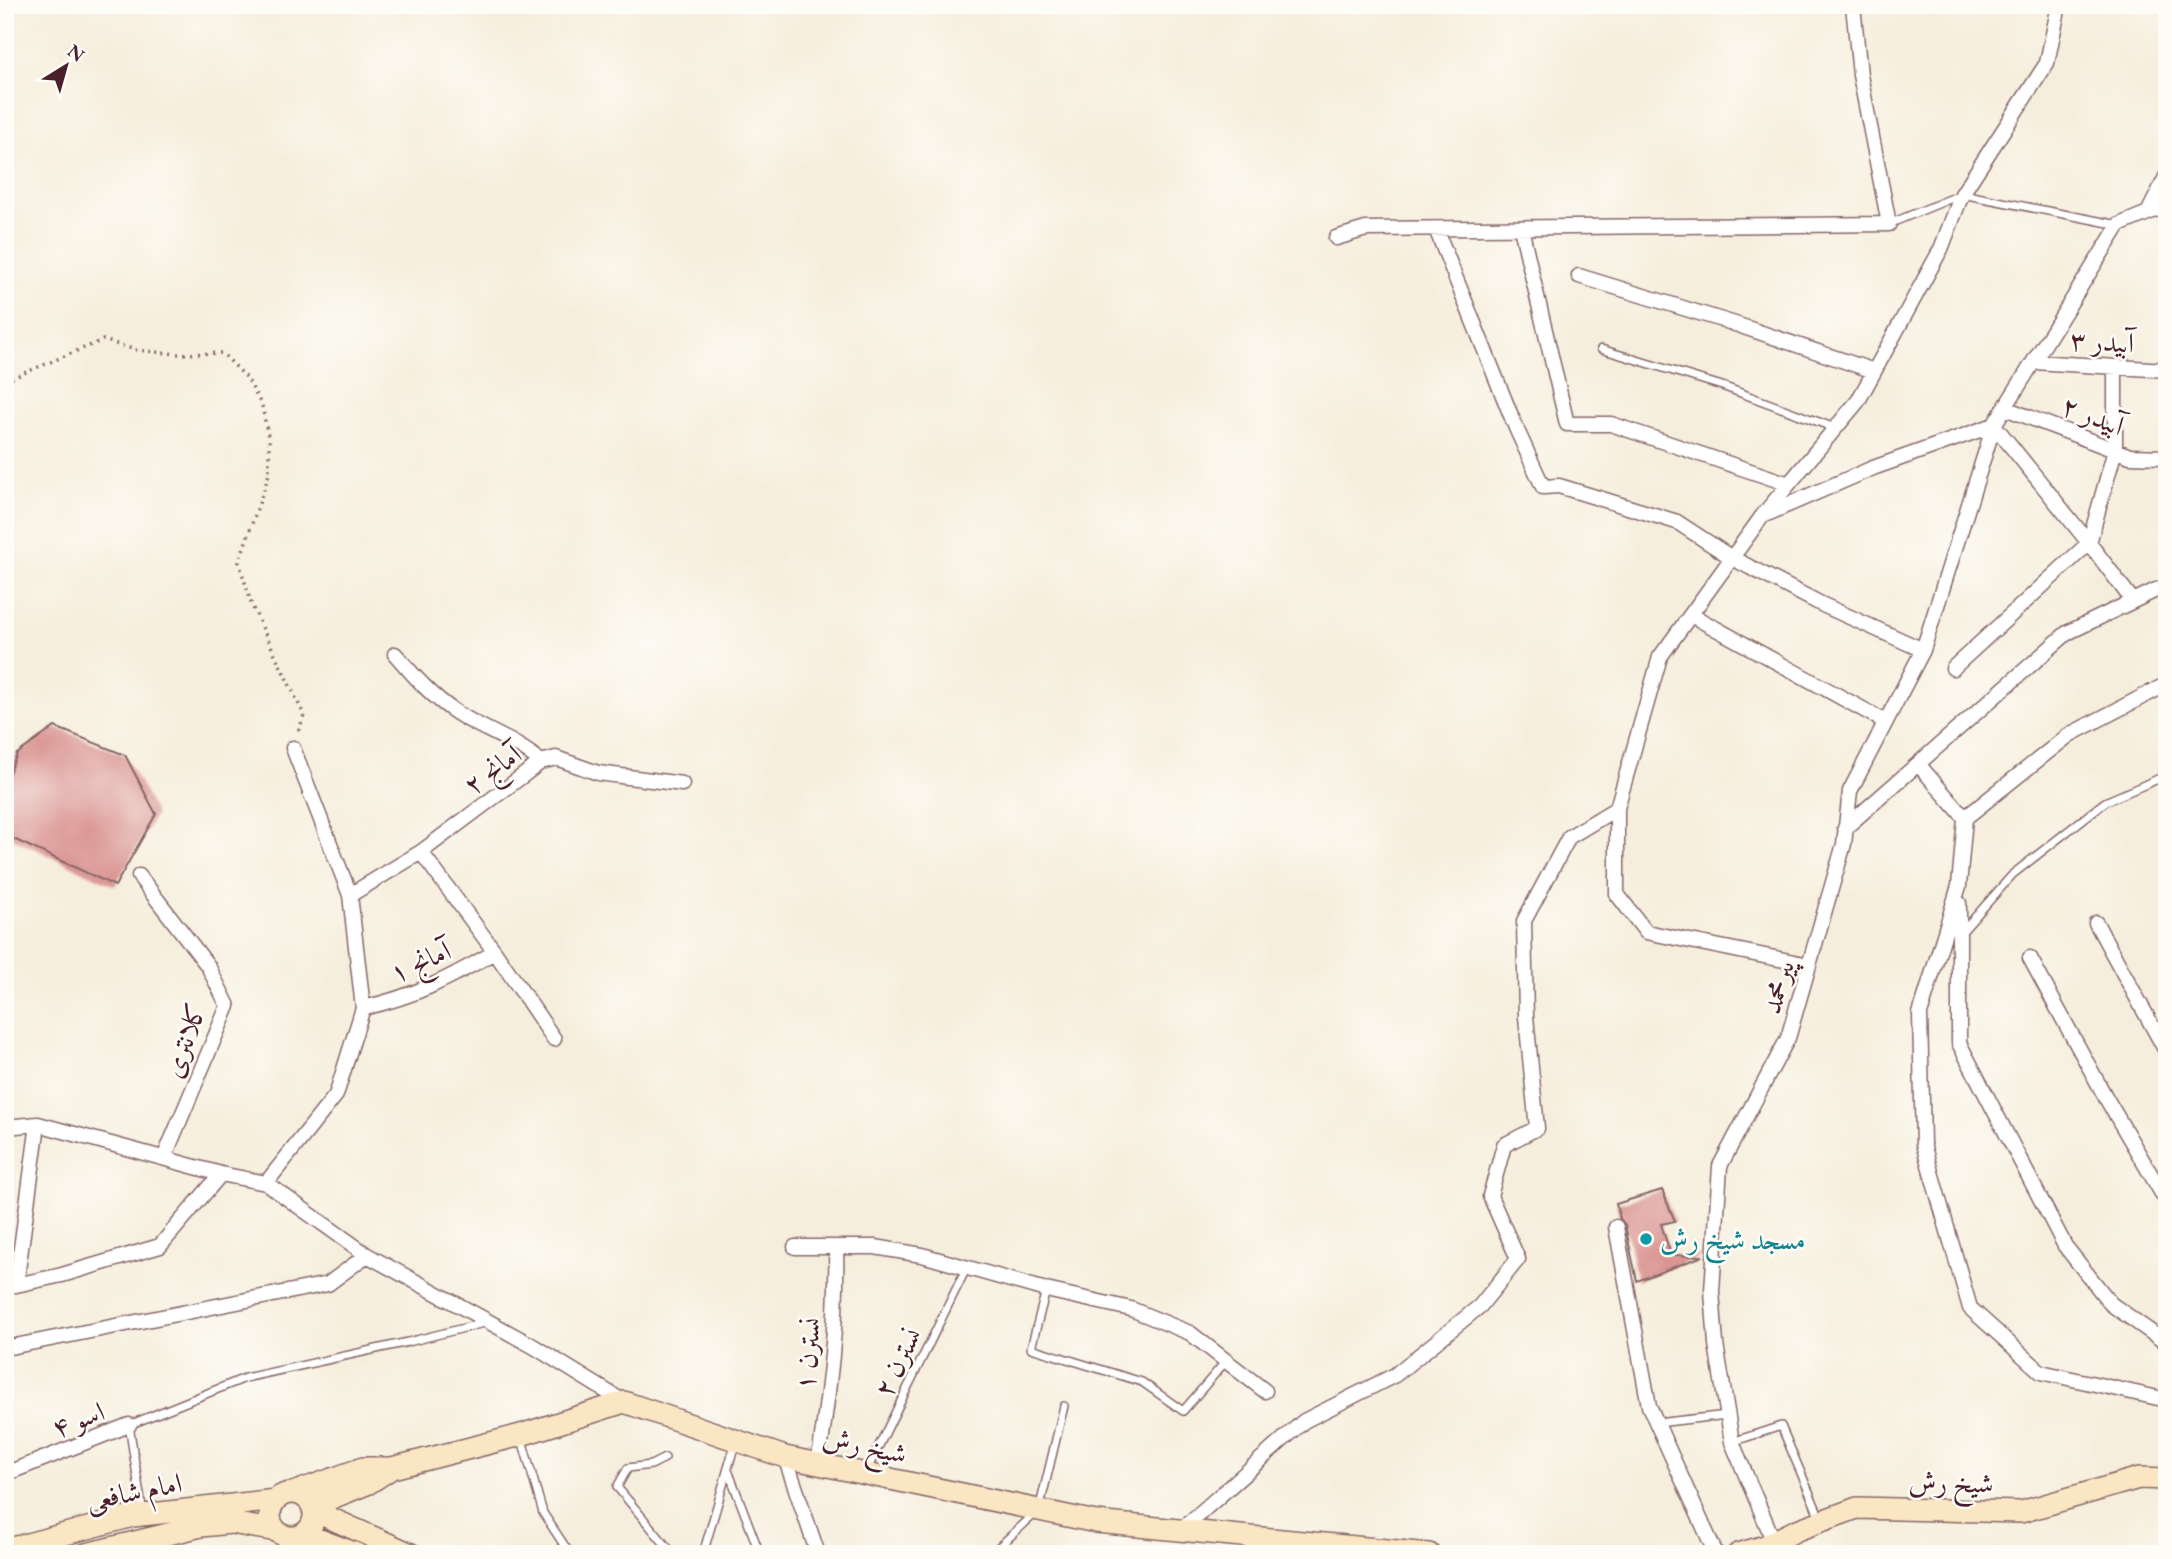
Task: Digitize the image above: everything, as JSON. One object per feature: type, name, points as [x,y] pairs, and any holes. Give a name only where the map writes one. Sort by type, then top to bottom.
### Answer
[{"type":"street","points":[[1336,237],[1366,229],[1889,224],[1860,75],[1853,5]]},
{"type":"street","points":[[1809,965],[1646,932],[1617,894],[1617,808],[1660,657],[1763,515],[1858,401],[1941,249],[1962,194],[2047,63],[2059,5]]},
{"type":"street","points":[[2148,213],[2167,176]]},
{"type":"street","points":[[2119,225],[2167,205]]},
{"type":"street","name":"پیرمحمد","points":[[1774,1542],[1732,1443],[1716,1344],[1712,1291],[1720,1166],[1788,1038],[1844,844],[1850,791],[1923,650],[1994,425],[2119,225]]},
{"type":"street","points":[[1521,228],[1567,424],[1611,424],[1789,484]]},
{"type":"street","points":[[1436,229],[1516,428],[1543,487],[1559,486],[1677,522],[1732,558],[1823,605],[1923,650]]},
{"type":"street","points":[[1579,276],[1735,324],[1874,371]]},
{"type":"street","name":"آبیدر ۳","points":[[2034,362],[2167,370]]},
{"type":"street","points":[[1953,668],[2089,543],[2115,450],[2115,367]]},
{"type":"street","name":"آبیدر ۲","points":[[2005,408],[2130,456],[2167,457]]},
{"type":"street","points":[[1763,515],[1873,468],[1994,425],[2133,601]]},
{"type":"street","points":[[1845,828],[2067,634],[2156,590],[2167,588]]},
{"type":"street","points":[[1691,615],[1886,722]]},
{"type":"street","points":[[395,654],[433,696],[460,715],[527,750],[541,762]]},
{"type":"street","points":[[1965,818],[2069,735],[2167,684]]},
{"type":"street","points":[[266,1183],[336,1095],[363,1008],[350,895],[293,748]]},
{"type":"street","name":"آمانج ۲","points":[[350,895],[421,852],[541,762],[556,758],[598,773],[682,784]]},
{"type":"street","points":[[1918,764],[1965,818],[1959,886],[1959,1043],[2065,1246],[2111,1304],[2162,1340],[2167,1340]]},
{"type":"street","points":[[1181,1530],[1304,1421],[1395,1375],[1480,1306],[1518,1259],[1490,1196],[1504,1145],[1537,1128],[1526,1017],[1524,921],[1569,837],[1617,808]]},
{"type":"street","points":[[421,852],[495,952],[554,1039]]},
{"type":"street","name":"کلانتری","points":[[139,876],[208,966],[228,1006],[164,1158]]},
{"type":"street","points":[[1959,886],[1920,1014],[1922,1118],[1923,1144],[1970,1308],[2041,1372],[2167,1400]]},
{"type":"street","points":[[2096,923],[2167,1053]]},
{"type":"street","name":"آمانج ۱","points":[[363,1008],[400,999],[444,981],[495,952]]},
{"type":"street","points":[[2030,958],[2106,1098],[2167,1202]]},
{"type":"street","points":[[38,1124],[11,1285],[62,1275],[160,1246],[220,1174]]},
{"type":"street","points":[[5,1127],[38,1124],[220,1174],[266,1183],[367,1255],[624,1402]]},
{"type":"street","points":[[1616,1227],[1649,1406],[1716,1554]]},
{"type":"street","points":[[795,1247],[875,1247],[922,1255],[1046,1290],[1131,1309],[1190,1333],[1265,1391]]},
{"type":"street","name":"نسترن ۱","points":[[818,1464],[831,1381],[837,1278],[836,1247]]},
{"type":"street","points":[[5,1348],[328,1284],[367,1255]]},
{"type":"street","points":[[313,1508],[369,1483],[392,1468],[520,1435],[624,1402]]},
{"type":"street","name":"شیخ رش","points":[[624,1402],[785,1457],[1096,1522],[1429,1554]]},
{"type":"street","name":"اسو ۴","points":[[5,1474],[129,1425]]},
{"type":"street","points":[[785,1457],[818,1554]]},
{"type":"street","name":"امام شافعی","points":[[5,1550],[143,1515],[284,1496],[363,1468],[392,1468]]},
{"type":"street","name":"شیخ رش","points":[[1738,1554],[1857,1508],[2021,1512],[2139,1478],[2167,1479]]},
{"type":"street","points":[[357,1554],[304,1534],[287,1537],[273,1526],[270,1512],[284,1496],[305,1497],[313,1508],[411,1554]]},
{"type":"street","points":[[304,1534],[313,1524],[313,1508]]},
{"type":"street","points":[[86,1554],[145,1542],[201,1526],[231,1523],[277,1531]]},
{"type":"lane","points":[[1889,224],[1962,194],[2119,225]]},
{"type":"lane","points":[[1601,349],[1722,386],[1835,428]]},
{"type":"lane","points":[[1959,935],[2013,874],[2105,802],[2167,775]]},
{"type":"lane","name":"نسترن ۲","points":[[865,1474],[966,1269]]},
{"type":"lane","points":[[1046,1290],[1031,1348],[1142,1382],[1183,1411],[1226,1361]]},
{"type":"lane","points":[[143,1515],[129,1425],[245,1378],[488,1322]]},
{"type":"lane","points":[[991,1554],[1039,1510],[1064,1406]]},
{"type":"lane","points":[[1657,1423],[1728,1415]]},
{"type":"lane","points":[[1732,1443],[1781,1426],[1821,1521]]},
{"type":"lane","points":[[520,1435],[543,1513],[570,1554]]},
{"type":"lane","points":[[703,1554],[737,1440]]},
{"type":"lane","points":[[665,1458],[651,1465],[628,1468],[617,1487],[673,1554]]},
{"type":"lane","points":[[727,1469],[760,1554]]},
{"type":"path","points":[[5,381],[103,340],[136,350],[177,354],[222,353],[247,378],[262,406],[269,441],[269,474],[239,562],[252,606],[304,715],[293,748]]},
{"type":"building","points":[[55,727],[125,755],[156,814],[115,886],[5,835],[5,782],[17,754]]},
{"type":"building","name":"مسجد شیخ رش","points":[[1662,1190],[1675,1221],[1661,1224],[1671,1255],[1703,1256],[1637,1281],[1625,1225],[1620,1219],[1616,1204]]},
{"type":"place","name":"مسجد شیخ رش","points":[[1646,1239]]}]
